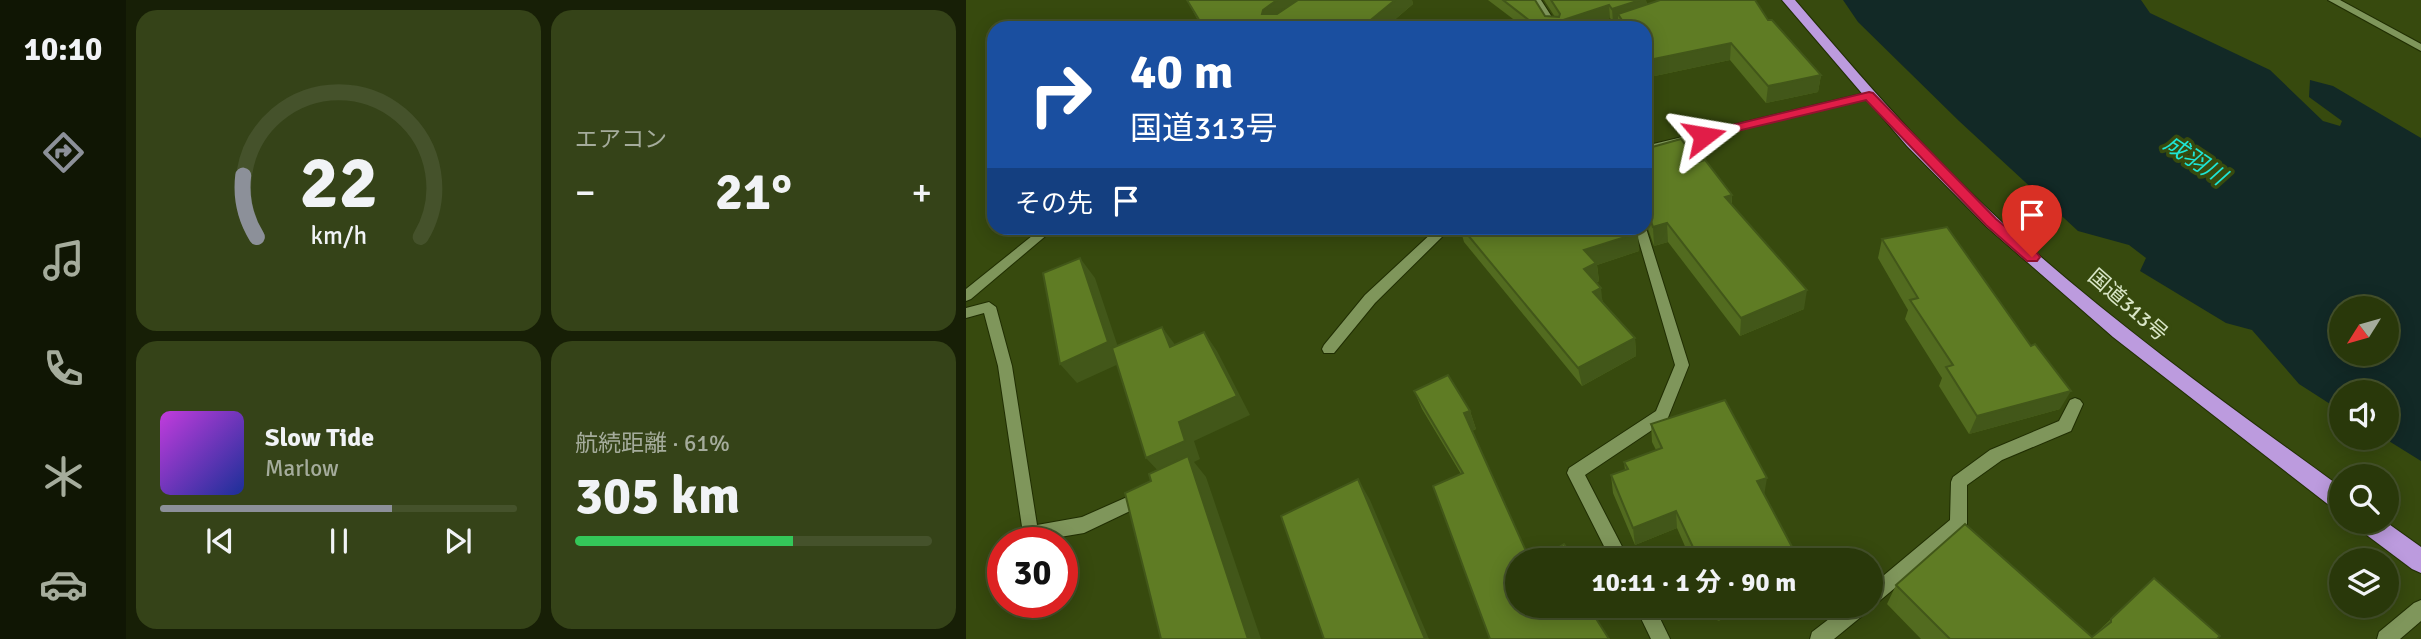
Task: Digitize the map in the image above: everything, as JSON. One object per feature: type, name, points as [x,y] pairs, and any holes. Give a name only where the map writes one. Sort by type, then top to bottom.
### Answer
[{"type":"highway","name":"国道313号","points":[[1788,0],[1869,95],[2001,231],[2155,362],[2329,492]]},
{"type":"highway","points":[[2384,534],[2421,561]]},
{"type":"street","points":[[1536,0],[1550,21]]},
{"type":"street","points":[[2333,0],[2421,48]]},
{"type":"street","points":[[1631,21],[1646,16]]},
{"type":"street","points":[[1652,147],[1869,95]]},
{"type":"street","points":[[966,296],[1040,235]]},
{"type":"street","points":[[1329,349],[1370,299],[1437,235]]},
{"type":"street","points":[[1614,548],[1575,473],[1662,415],[1682,366],[1643,235]]},
{"type":"street","points":[[966,313],[989,307],[1005,366],[1030,534],[1084,525],[1156,490]]},
{"type":"street","points":[[1883,588],[1962,528],[1959,482],[1996,455],[2065,426],[2075,404]]},
{"type":"street","points":[[2386,639],[2421,609]]},
{"type":"street","points":[[1650,618],[1661,639]]},
{"type":"street","points":[[1819,639],[1845,618]]},
{"type":"water","name":"成羽川","points":[[1843,0],[2141,0],[2150,13],[2270,70],[2323,121],[2340,126],[2342,121],[2309,97],[2310,80],[2333,86],[2421,138],[2421,461],[2399,447],[2399,380],[2329,380],[2329,403],[2299,384],[2252,330],[2226,323],[2140,271],[2146,258],[2129,245],[2078,231],[1959,121],[1858,22]]},
{"type":"building","points":[[1187,0],[1277,0],[1263,10],[1262,14],[1277,14],[1298,0],[1395,0],[1370,21],[1200,21]]},
{"type":"building","points":[[1503,0],[1535,0],[1545,16],[1559,17],[1560,14],[1551,0],[1640,0],[1612,9],[1609,5],[1560,21],[1530,21]]},
{"type":"building","points":[[1660,0],[1755,0],[1768,20],[1772,20],[1821,75],[1768,86],[1731,43],[1652,59],[1652,21],[1622,21],[1618,14]]},
{"type":"building","points":[[1681,139],[1698,162],[1705,160],[1732,195],[1725,197],[1807,290],[1741,318],[1667,223],[1653,227],[1652,147]]},
{"type":"building","points":[[1947,227],[2031,346],[2035,344],[2071,391],[1977,416],[1946,367],[1953,365],[1910,300],[1918,298],[1882,239]]},
{"type":"building","points":[[1468,235],[1632,235],[1584,250],[1596,263],[1584,269],[1601,288],[1593,292],[1635,338],[1578,368]]},
{"type":"building","points":[[1080,258],[1108,342],[1060,364],[1043,273]]},
{"type":"building","points":[[1162,327],[1170,347],[1204,332],[1237,396],[1179,422],[1185,441],[1146,458],[1112,348]]},
{"type":"building","points":[[1448,375],[1470,411],[1464,413],[1525,548],[1505,548],[1505,618],[1596,618],[1609,639],[1490,639],[1433,486],[1463,473],[1414,391]]},
{"type":"building","points":[[1725,400],[1767,478],[1757,481],[1793,548],[1693,548],[1676,511],[1633,528],[1611,475],[1628,469],[1624,462],[1662,448],[1651,424]]},
{"type":"building","points":[[1188,456],[1248,639],[1161,639],[1125,493],[1151,481],[1149,474]]},
{"type":"building","points":[[1358,479],[1425,639],[1324,639],[1281,516]]},
{"type":"building","points":[[1965,524],[2092,637],[2111,622],[2154,578],[2220,636],[2217,639],[1950,639],[1896,585]]},
{"type":"route","points":[[1704,136],[1869,95],[1991,222],[2032,257]]}]
